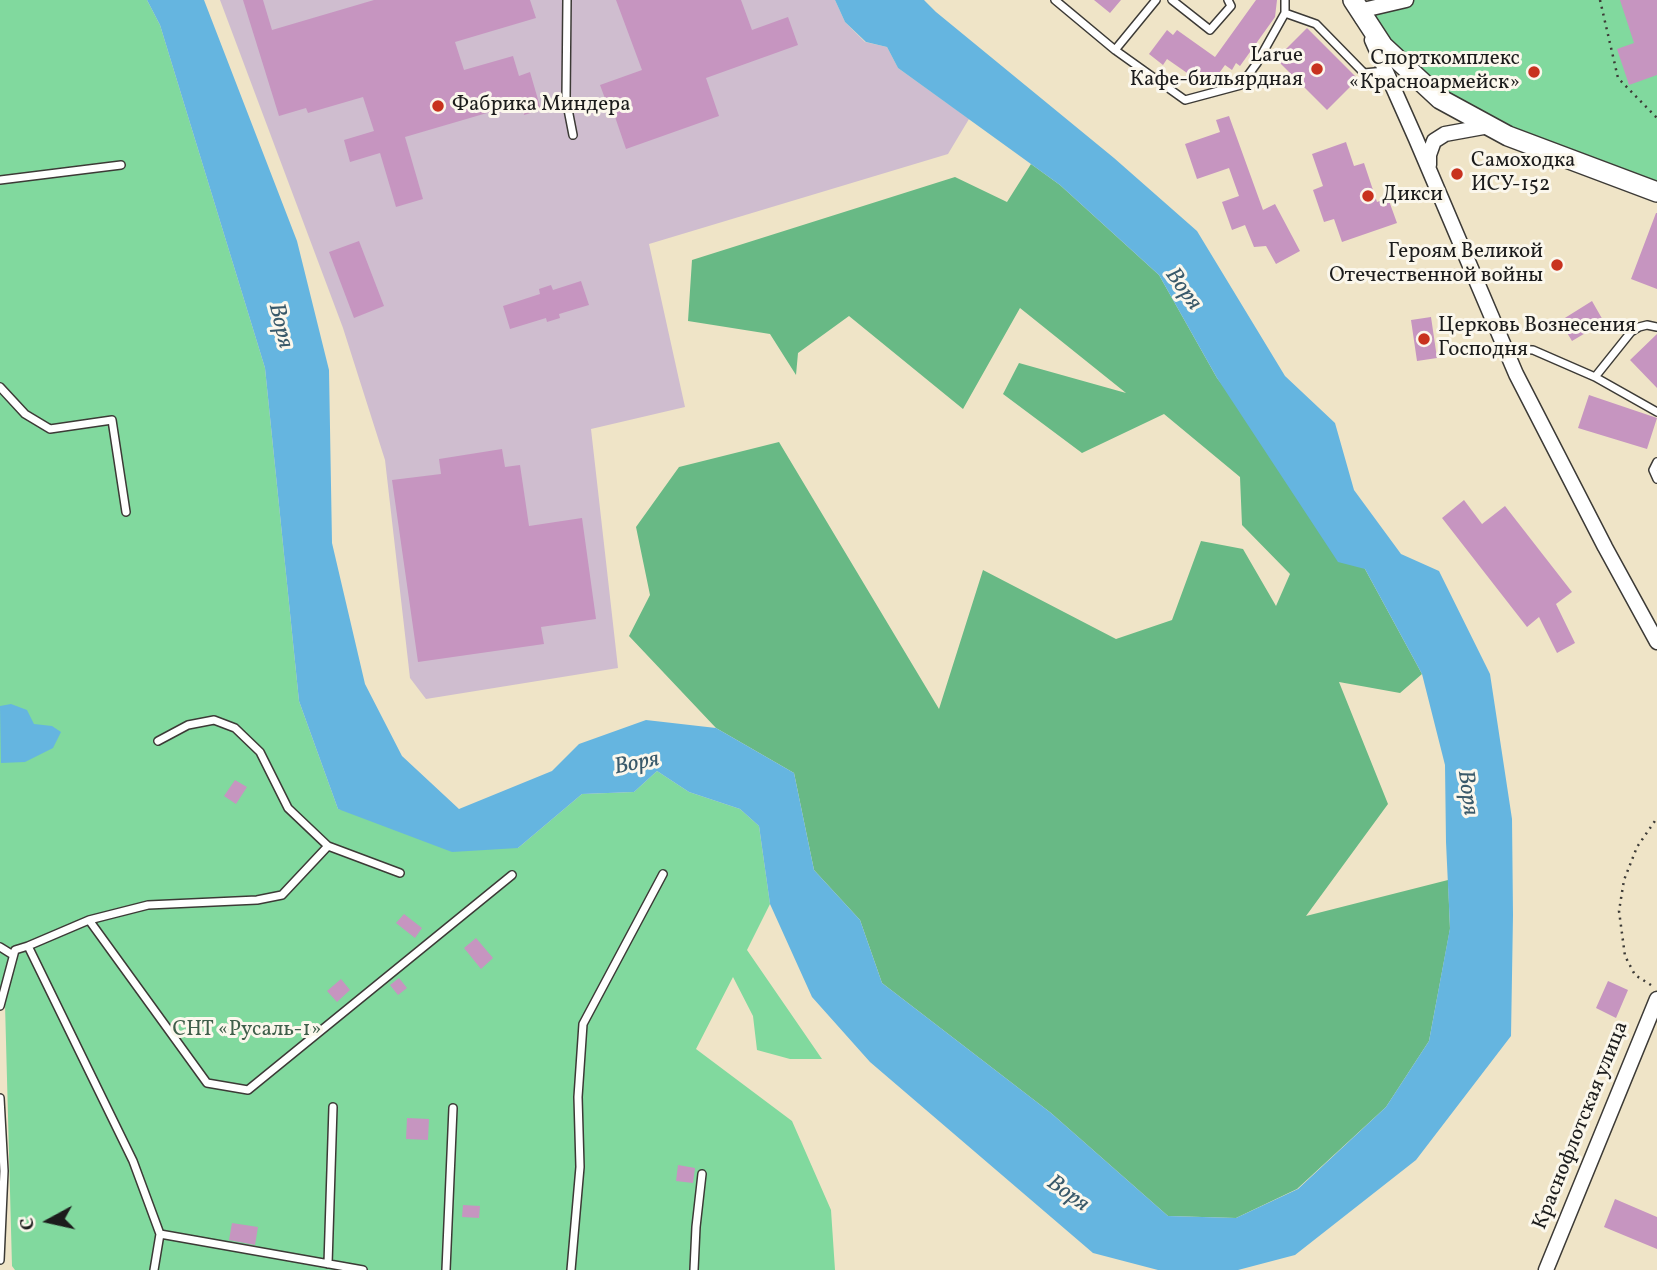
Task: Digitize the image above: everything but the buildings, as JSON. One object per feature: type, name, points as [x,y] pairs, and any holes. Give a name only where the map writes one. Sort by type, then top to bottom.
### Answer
[{"type":"main road","points":[[1356,6],[1383,46],[1440,99],[1508,136],[1657,192]]},
{"type":"street","points":[[1406,0],[1356,6],[1516,374],[1657,642]]},
{"type":"street","points":[[1429,170],[1429,155],[1434,141],[1445,134],[1489,126]]},
{"type":"street","name":"Краснофлотская улица","points":[[1546,1270],[1657,999]]},
{"type":"lane","points":[[567,0],[566,99],[573,135]]},
{"type":"lane","points":[[1055,0],[1115,50],[1185,100],[1241,85],[1258,63],[1285,13],[1285,0]]},
{"type":"lane","points":[[1115,50],[1156,0]]},
{"type":"lane","points":[[1172,0],[1210,30],[1230,6],[1228,0]]},
{"type":"lane","points":[[1285,13],[1316,24],[1364,73],[1385,71]]},
{"type":"lane","points":[[0,180],[121,165]]},
{"type":"lane","points":[[1595,377],[1631,332],[1647,325],[1657,327]]},
{"type":"lane","points":[[1505,349],[1533,350],[1595,377],[1657,412]]},
{"type":"lane","points":[[0,387],[26,414],[50,429],[112,420],[126,512]]},
{"type":"lane","points":[[1657,462],[1653,470],[1657,480]]},
{"type":"lane","points":[[158,741],[188,725],[214,720],[235,728],[260,752],[288,808],[328,846],[400,873]]},
{"type":"lane","points":[[0,1006],[15,950],[89,920],[148,905],[257,900],[282,895],[328,846]]},
{"type":"lane","points":[[571,1270],[580,1167],[578,1097],[583,1024],[663,874]]},
{"type":"lane","points":[[89,920],[207,1083],[248,1090],[512,875]]},
{"type":"lane","points":[[27,946],[133,1161],[160,1234],[154,1270]]},
{"type":"lane","points":[[0,947],[13,955]]},
{"type":"lane","points":[[0,1098],[4,1171],[0,1260]]},
{"type":"lane","points":[[328,1264],[333,1107]]},
{"type":"lane","points":[[446,1270],[453,1108]]},
{"type":"lane","points":[[694,1270],[702,1174]]},
{"type":"lane","points":[[160,1234],[363,1270]]},
{"type":"path","points":[[1600,0],[1618,78],[1657,118]]},
{"type":"path","points":[[1657,818],[1637,846],[1624,880],[1619,911],[1625,956],[1635,975],[1657,989]]},
{"type":"shaded area","points":[[220,0],[835,0],[845,22],[865,42],[887,47],[898,68],[969,119],[948,154],[649,244],[685,407],[591,429],[618,668],[426,699],[410,678],[385,460],[343,328]]},
{"type":"green space","name":"СНТ «Русаль-1»","points":[[0,0],[147,0],[160,25],[265,368],[299,701],[338,809],[518,848],[582,794],[634,792],[657,771],[689,792],[740,809],[759,826],[770,904],[747,950],[822,1059],[790,1059],[757,1050],[753,1016],[733,977],[696,1049],[792,1121],[831,1210],[835,1270],[15,1270],[12,1266],[5,1004],[0,1001]]},
{"type":"green space","name":"Спорткомплекс «Красноармейск»","points":[[1406,0],[1657,0],[1657,191],[1440,99],[1359,11]]},
{"type":"green space","points":[[1031,164],[1060,185],[1159,275],[1217,378],[1365,569],[1422,674],[1400,693],[1339,682],[1388,804],[1306,916],[1448,880],[1450,929],[1429,1041],[1386,1107],[1297,1189],[1236,1218],[1168,1216],[1051,1113],[882,983],[860,920],[814,870],[794,773],[716,728],[629,636],[650,595],[636,527],[679,467],[779,442],[939,709],[983,570],[1116,639],[1172,620],[1201,541],[1243,549],[1276,606],[1290,574],[1242,525],[1240,477],[1164,414],[1082,453],[1003,394],[1019,363],[1126,393],[1020,308],[963,409],[849,316],[798,353],[796,375],[770,334],[688,321],[692,260],[955,177],[1007,202]]},
{"type":"water","name":"Воря","points":[[147,0],[204,0],[297,241],[329,370],[332,543],[365,684],[402,756],[459,809],[552,771],[579,744],[646,720],[716,728],[794,773],[814,870],[860,920],[882,983],[1051,1113],[1168,1216],[1236,1218],[1298,1189],[1386,1107],[1429,1041],[1450,928],[1445,765],[1422,674],[1365,569],[1338,562],[1217,378],[1159,275],[1060,185],[898,68],[887,47],[866,42],[845,22],[835,0],[924,0],[1114,158],[1197,231],[1285,376],[1335,423],[1354,490],[1401,554],[1439,571],[1490,674],[1512,819],[1511,1036],[1416,1160],[1295,1255],[1238,1270],[1158,1270],[1093,1253],[870,1062],[812,997],[770,904],[759,826],[740,809],[689,792],[657,771],[634,792],[582,794],[518,848],[452,852],[338,809],[299,701],[265,368],[160,25]]},
{"type":"water","points":[[11,704],[27,710],[34,724],[52,726],[61,732],[53,748],[25,762],[1,763],[0,706]]},
{"type":"place","name":"Larue Кафе-бильярдная","points":[[1317,69]]},
{"type":"place","name":"Спорткомплекс «Красноармейск»","points":[[1534,72]]},
{"type":"place","name":"Фабрика Миндера","points":[[438,106]]},
{"type":"place","name":"Самоходка ИСУ-152","points":[[1457,174]]},
{"type":"place","name":"Дикси","points":[[1368,196]]},
{"type":"place","name":"Героям Великой Отечественной войны","points":[[1557,265]]},
{"type":"place","name":"Церковь Вознесения Господня","points":[[1424,339]]}]
